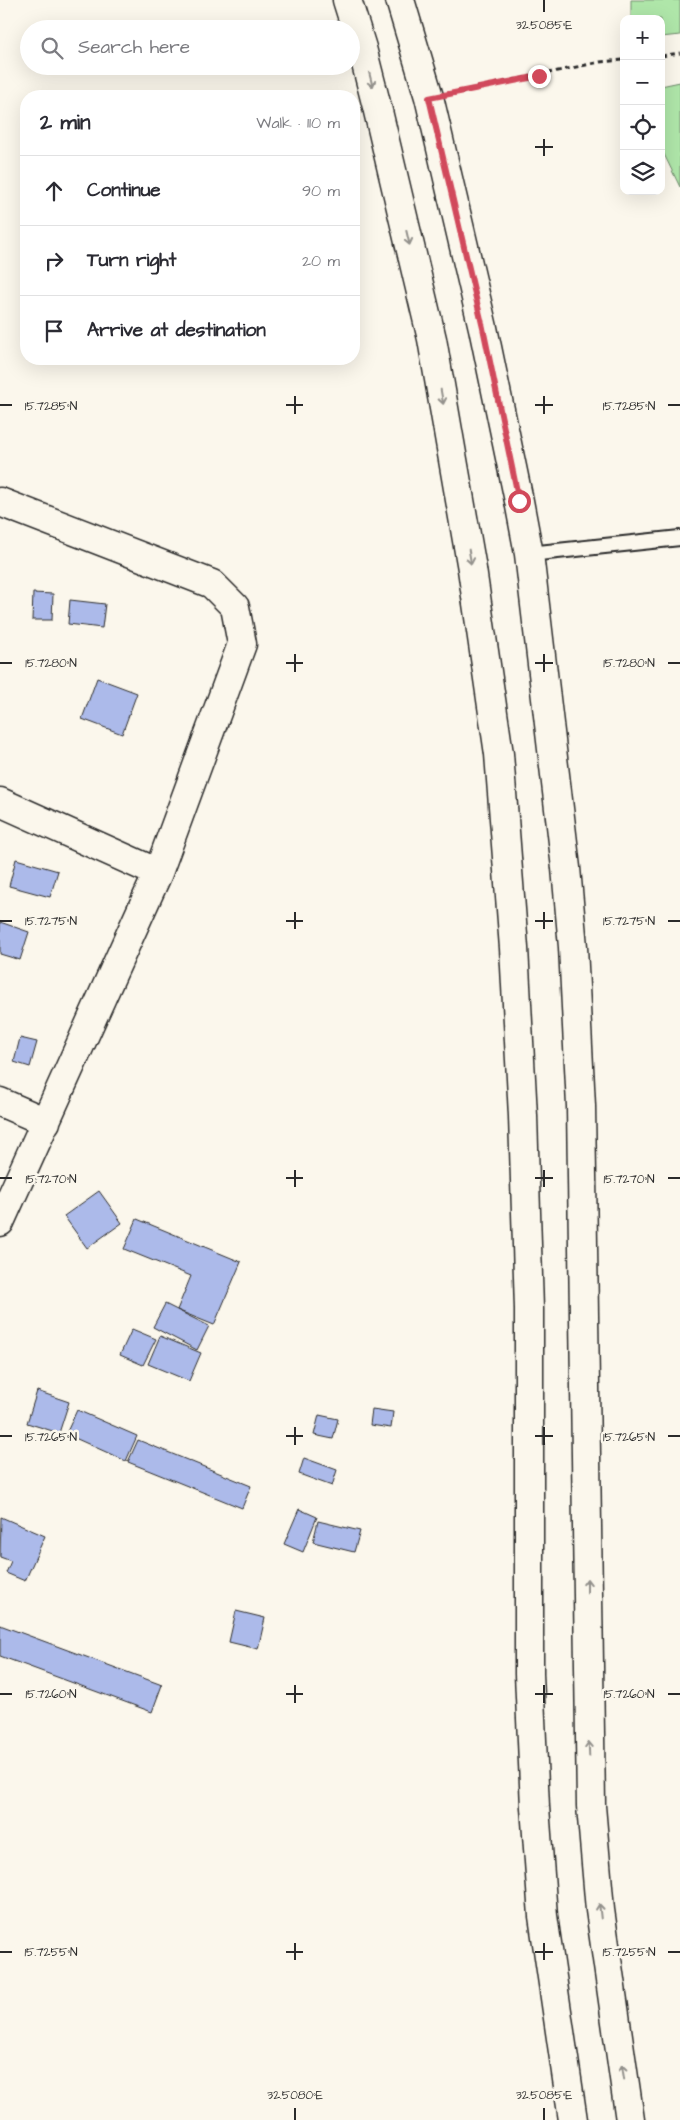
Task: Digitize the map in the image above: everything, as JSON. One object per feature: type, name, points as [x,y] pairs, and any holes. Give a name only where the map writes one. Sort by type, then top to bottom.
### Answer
[{"type":"main road","points":[[347,0],[353,20]]},
{"type":"main road","points":[[400,0],[429,98],[483,328],[529,554],[573,948],[581,1106],[591,1806],[600,1910],[630,2120]]},
{"type":"main road","points":[[360,42],[432,339],[472,569],[499,754],[514,948],[529,1309],[529,1674],[535,1807],[543,1916],[573,2120]]},
{"type":"main road","points":[[0,502],[212,584],[235,607],[242,644],[158,873],[0,1222]]},
{"type":"main road","points":[[0,802],[158,873]]},
{"type":"main road","points":[[0,1102],[46,1122]]},
{"type":"lane","points":[[529,554],[680,538]]},
{"type":"path","points":[[665,55],[680,53]]},
{"type":"path","points":[[429,98],[600,62],[620,60]]},
{"type":"green space","points":[[631,0],[680,0],[680,35],[665,37],[665,15],[631,15]]},
{"type":"green space","points":[[680,82],[680,187],[665,156],[665,85]]},
{"type":"building","points":[[33,593],[53,594],[52,620],[32,620]]},
{"type":"building","points":[[70,600],[105,604],[102,628],[68,624]]},
{"type":"building","points":[[97,678],[137,693],[122,734],[82,719]]},
{"type":"building","points":[[16,859],[58,871],[50,897],[9,886]]},
{"type":"building","points":[[0,922],[29,932],[20,960],[0,954]]},
{"type":"building","points":[[20,1038],[37,1042],[30,1067],[14,1062]]},
{"type":"building","points":[[99,1191],[122,1223],[87,1248],[64,1216]]},
{"type":"building","points":[[137,1219],[241,1262],[214,1325],[177,1310],[191,1276],[124,1249]]},
{"type":"building","points":[[165,1304],[209,1326],[197,1350],[153,1327]]},
{"type":"building","points":[[132,1329],[156,1339],[143,1365],[120,1355]]},
{"type":"building","points":[[160,1336],[201,1353],[189,1381],[148,1364]]},
{"type":"building","points":[[37,1391],[69,1402],[59,1433],[27,1423]]},
{"type":"building","points":[[372,1409],[393,1412],[391,1428],[370,1425]]},
{"type":"building","points":[[77,1410],[137,1436],[126,1461],[66,1434]]},
{"type":"building","points":[[319,1415],[338,1419],[333,1439],[314,1435]]},
{"type":"building","points":[[138,1440],[251,1486],[242,1508],[128,1462]]},
{"type":"building","points":[[304,1458],[337,1470],[332,1486],[299,1474]]},
{"type":"building","points":[[299,1509],[317,1517],[303,1552],[284,1544]]},
{"type":"building","points":[[1,1517],[45,1536],[25,1581],[6,1573],[11,1561],[0,1557]]},
{"type":"building","points":[[318,1521],[360,1531],[354,1552],[313,1542]]},
{"type":"building","points":[[236,1611],[265,1618],[258,1649],[229,1642]]},
{"type":"building","points":[[0,1625],[162,1685],[152,1712],[0,1656]]},
{"type":"route","points":[[519,501],[483,328],[429,98],[539,76]]}]
